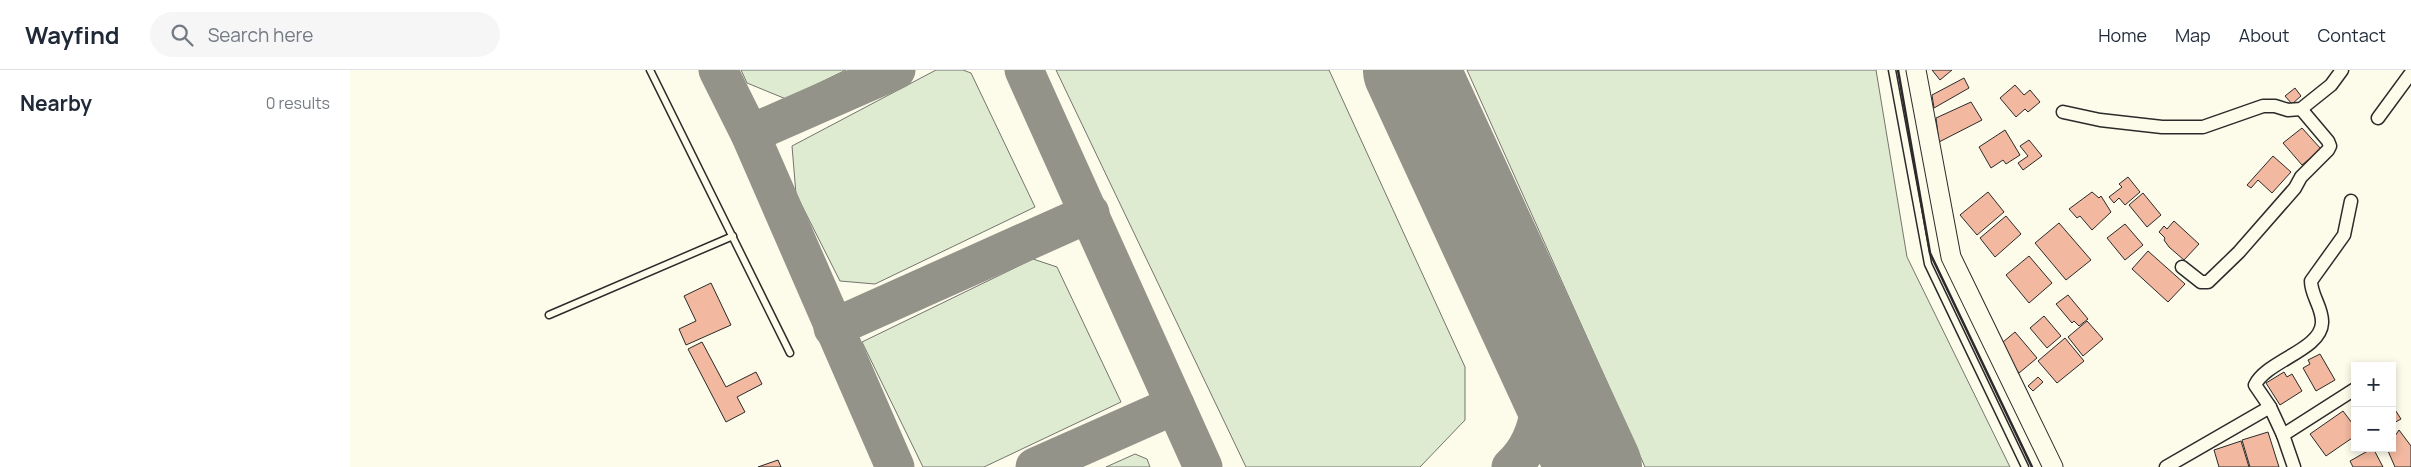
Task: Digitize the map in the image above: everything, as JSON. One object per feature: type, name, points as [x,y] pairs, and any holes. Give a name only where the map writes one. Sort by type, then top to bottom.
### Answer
[{"type":"main road","points":[[1916,70],[1951,257],[2053,467]]},
{"type":"street","points":[[2063,112],[2100,120],[2180,128],[2203,127],[2263,106],[2301,109],[2331,85],[2342,70]]},
{"type":"street","points":[[2378,118],[2411,73]]},
{"type":"street","points":[[2182,267],[2201,282],[2208,282],[2239,252],[2296,188],[2301,177],[2328,150],[2330,146],[2328,141],[2301,109]]},
{"type":"street","points":[[2294,467],[2270,407],[2255,385],[2262,374],[2312,340],[2321,330],[2322,318],[2311,281],[2344,235],[2351,201]]},
{"type":"street","points":[[2283,436],[2351,392]]},
{"type":"street","points":[[2167,467],[2270,407]]},
{"type":"lane","points":[[650,70],[790,353]]},
{"type":"lane","points":[[1892,70],[1928,264],[2025,467]]},
{"type":"lane","points":[[549,315],[733,236]]},
{"type":"green space","points":[[741,70],[846,70],[786,99],[747,83]]},
{"type":"green space","points":[[936,70],[963,70],[971,73],[1035,207],[875,284],[840,281],[796,194],[792,146]]},
{"type":"green space","points":[[1056,70],[1329,70],[1465,367],[1465,420],[1420,467],[1246,467]]},
{"type":"green space","points":[[1467,70],[1876,70],[1907,257],[2010,467],[1645,467]]},
{"type":"green space","points":[[1033,259],[1057,267],[1121,402],[984,467],[923,467],[862,342]]},
{"type":"green space","points":[[1135,454],[1147,459],[1150,467],[1106,467]]},
{"type":"building","points":[[1932,70],[1952,70],[1940,80]]},
{"type":"building","points":[[1964,78],[1969,88],[1934,108],[1932,95]]},
{"type":"building","points":[[2015,85],[2024,95],[2030,90],[2040,102],[2028,112],[2025,109],[2016,117],[2000,98]]},
{"type":"building","points":[[2295,88],[2301,96],[2292,104],[2285,96]]},
{"type":"building","points":[[1971,102],[1982,120],[1939,142],[1936,118]]},
{"type":"building","points":[[2302,128],[2321,149],[2302,165],[2283,143]]},
{"type":"building","points":[[2005,130],[2020,155],[2006,164],[2003,160],[1991,168],[1979,147]]},
{"type":"building","points":[[2029,140],[2042,156],[2023,170],[2018,163],[2028,156],[2020,146]]},
{"type":"building","points":[[2273,156],[2291,172],[2272,193],[2258,180],[2251,188],[2247,185]]},
{"type":"building","points":[[2128,177],[2140,192],[2125,205],[2119,198],[2114,203],[2109,197],[2122,187],[2119,184]]},
{"type":"building","points":[[1988,192],[2004,212],[1977,235],[1960,215]]},
{"type":"building","points":[[2092,192],[2099,198],[2101,196],[2111,212],[2092,230],[2080,216],[2077,218],[2069,209]]},
{"type":"building","points":[[2143,193],[2161,215],[2147,227],[2129,205]]},
{"type":"building","points":[[2006,216],[2021,234],[1995,257],[1980,238]]},
{"type":"building","points":[[2174,221],[2199,244],[2184,260],[2169,247],[2164,240],[2165,238],[2159,232],[2164,226],[2167,229]]},
{"type":"building","points":[[2059,223],[2091,260],[2066,280],[2035,243]]},
{"type":"building","points":[[2125,224],[2143,245],[2125,260],[2107,238]]},
{"type":"building","points":[[2148,251],[2185,284],[2168,302],[2132,269]]},
{"type":"building","points":[[2029,256],[2052,283],[2029,303],[2006,275]]},
{"type":"building","points":[[711,283],[731,325],[686,345],[679,329],[696,321],[684,296]]},
{"type":"building","points":[[2068,295],[2088,319],[2079,326],[2074,321],[2072,323],[2056,304]]},
{"type":"building","points":[[2044,316],[2061,336],[2047,348],[2030,328]]},
{"type":"building","points":[[2087,321],[2103,339],[2083,356],[2068,337]]},
{"type":"building","points":[[2015,332],[2037,358],[2019,373],[1997,347]]},
{"type":"building","points":[[2065,338],[2084,361],[2057,383],[2038,361]]},
{"type":"building","points":[[702,342],[726,387],[756,372],[762,384],[737,397],[745,412],[726,422],[688,349]]},
{"type":"building","points":[[2320,354],[2335,380],[2316,391],[2303,368],[2310,364],[2308,360]]},
{"type":"building","points":[[2284,372],[2287,377],[2292,374],[2302,391],[2280,405],[2266,383]]},
{"type":"building","points":[[2038,377],[2043,382],[2033,391],[2028,386]]},
{"type":"building","points":[[2343,411],[2351,422],[2351,439],[2326,456],[2310,434]]},
{"type":"building","points":[[2396,411],[2401,419],[2396,422]]},
{"type":"building","points":[[2399,430],[2411,446],[2411,467],[2395,467],[2388,452],[2396,452],[2396,434]]},
{"type":"building","points":[[2268,432],[2279,467],[2250,467],[2242,440]]},
{"type":"building","points":[[2241,441],[2249,467],[2219,467],[2214,450]]},
{"type":"building","points":[[2366,452],[2375,452],[2383,467],[2353,467],[2350,461]]},
{"type":"building","points":[[778,460],[781,467],[758,467]]},
{"type":"taxiway","points":[[718,70],[750,134],[895,467]]},
{"type":"taxiway","points":[[750,134],[896,70]]},
{"type":"taxiway","points":[[1024,70],[1203,467]]},
{"type":"taxiway","points":[[833,328],[1090,213]]},
{"type":"taxiway","points":[[1511,467],[1523,454],[1537,424],[1541,391],[1536,341]]},
{"type":"taxiway","points":[[1035,467],[1175,405]]},
{"type":"runway","points":[[1411,70],[1594,467]]},
{"type":"wall","points":[[1898,70],[1930,253],[2032,467]]}]
